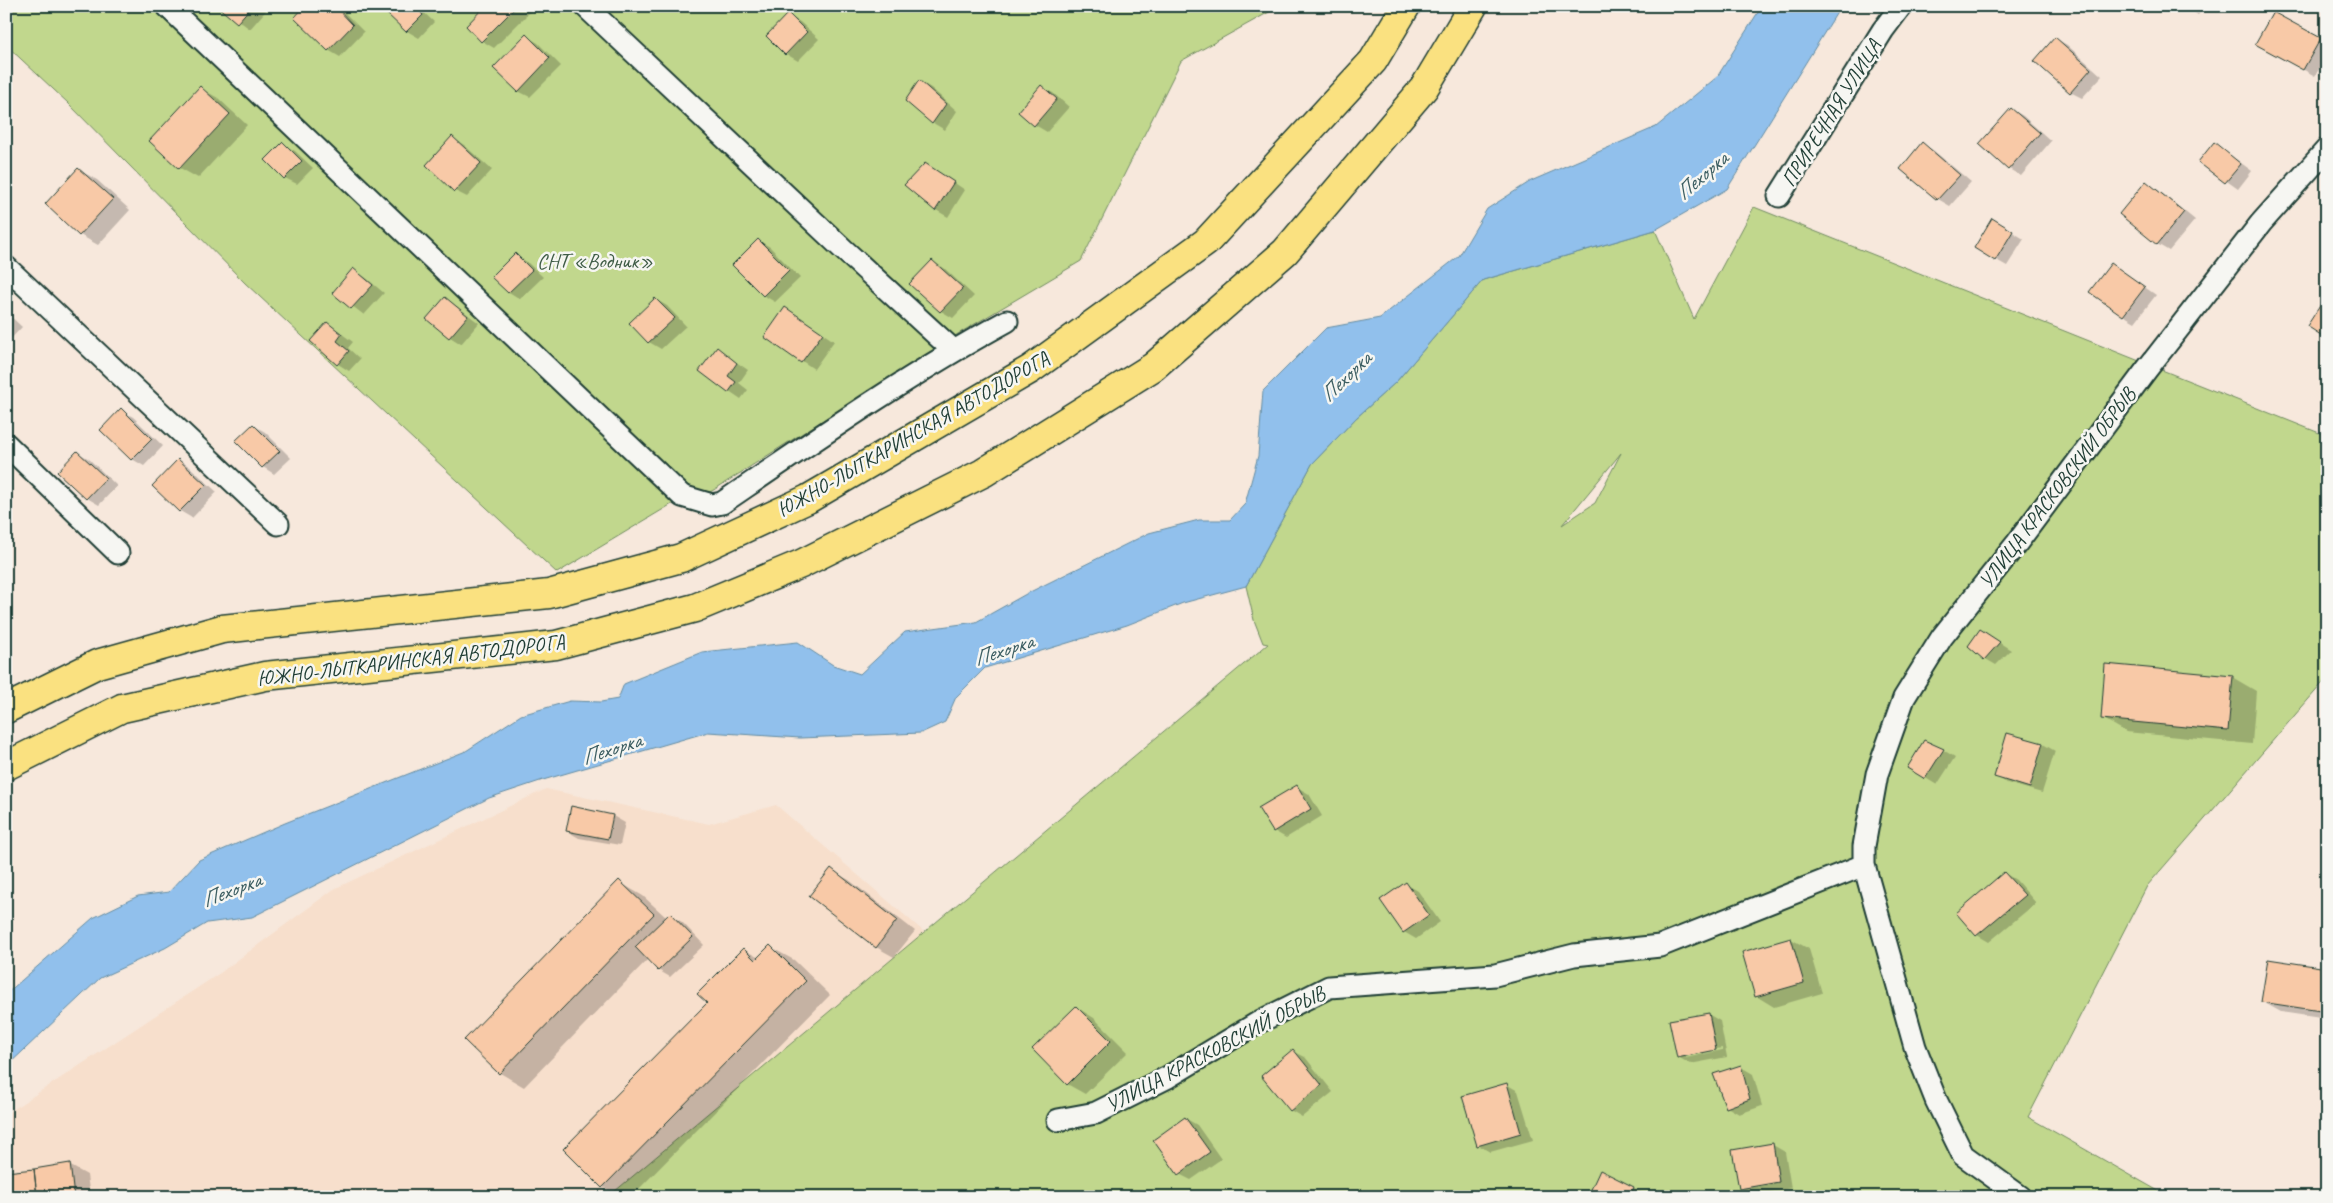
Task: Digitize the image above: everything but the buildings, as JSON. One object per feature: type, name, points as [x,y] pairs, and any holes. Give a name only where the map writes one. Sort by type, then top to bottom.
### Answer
[{"type":"main road","name":"ЮЖНО-ЛЫТКАРИНСКАЯ АВТОДОРОГА","points":[[6,709],[97,664],[222,629],[549,594],[681,558],[808,499],[1031,368],[1206,242],[1373,61],[1406,6]]},
{"type":"main road","name":"ЮЖНО-ЛЫТКАРИНСКАЯ АВТОДОРОГА","points":[[6,766],[122,708],[265,676],[556,646],[695,608],[801,564],[983,472],[1152,367],[1285,252],[1424,88],[1473,6]]},
{"type":"street","points":[[167,6],[682,496],[712,506],[722,503],[853,414],[953,350],[1007,321]]},
{"type":"street","points":[[585,6],[953,350]]},
{"type":"street","name":"ПРИРЕЧНАЯ УЛИЦА","points":[[1779,196],[1883,30],[1901,6]]},
{"type":"street","name":"УЛИЦА КРАСКОВСКИЙ ОБРЫВ","points":[[2021,1197],[1963,1155],[1936,1100],[1916,1047],[1864,865],[1864,846],[1876,774],[1904,698],[1942,637],[2017,543],[2147,369],[2261,223],[2327,149]]},
{"type":"street","points":[[6,267],[278,524]]},
{"type":"street","points":[[6,444],[118,553]]},
{"type":"street","name":"УЛИЦА КРАСКОВСКИЙ ОБРЫВ","points":[[1058,1120],[1096,1113],[1168,1077],[1261,1021],[1329,987],[1495,975],[1574,955],[1660,946],[1864,865]]},
{"type":"shaded area","points":[[546,789],[709,824],[776,805],[929,936],[612,1197],[6,1197],[6,1114],[220,973],[334,889]]},
{"type":"green space","name":"СНТ «Водник»","points":[[6,6],[1280,6],[1181,61],[1081,261],[958,334],[712,491],[672,504],[557,573],[245,283],[68,103],[6,45]]},
{"type":"green space","points":[[1754,207],[2327,436],[2327,678],[2147,886],[2028,1117],[2169,1197],[608,1197],[1268,644],[1263,643],[1254,620],[1246,586],[1312,464],[1356,418],[1396,382],[1483,280],[1655,230],[1694,319]],"holes":[[[1621,453],[1595,503],[1562,525]]]},
{"type":"water","name":"Пехорка","points":[[1762,6],[1841,6],[1727,189],[1655,230],[1483,280],[1396,382],[1356,418],[1312,464],[1246,586],[1183,603],[1127,625],[985,668],[956,697],[945,722],[921,733],[800,738],[708,732],[543,780],[489,798],[252,917],[207,923],[165,948],[100,978],[6,1067],[6,994],[93,918],[138,896],[169,892],[199,860],[285,823],[466,751],[521,715],[570,701],[601,702],[618,699],[624,684],[702,652],[798,642],[833,665],[860,674],[905,632],[976,622],[1026,594],[1149,533],[1199,520],[1230,520],[1245,504],[1258,456],[1263,391],[1326,328],[1380,318],[1459,256],[1487,209],[1531,181],[1656,127],[1717,77]]}]
